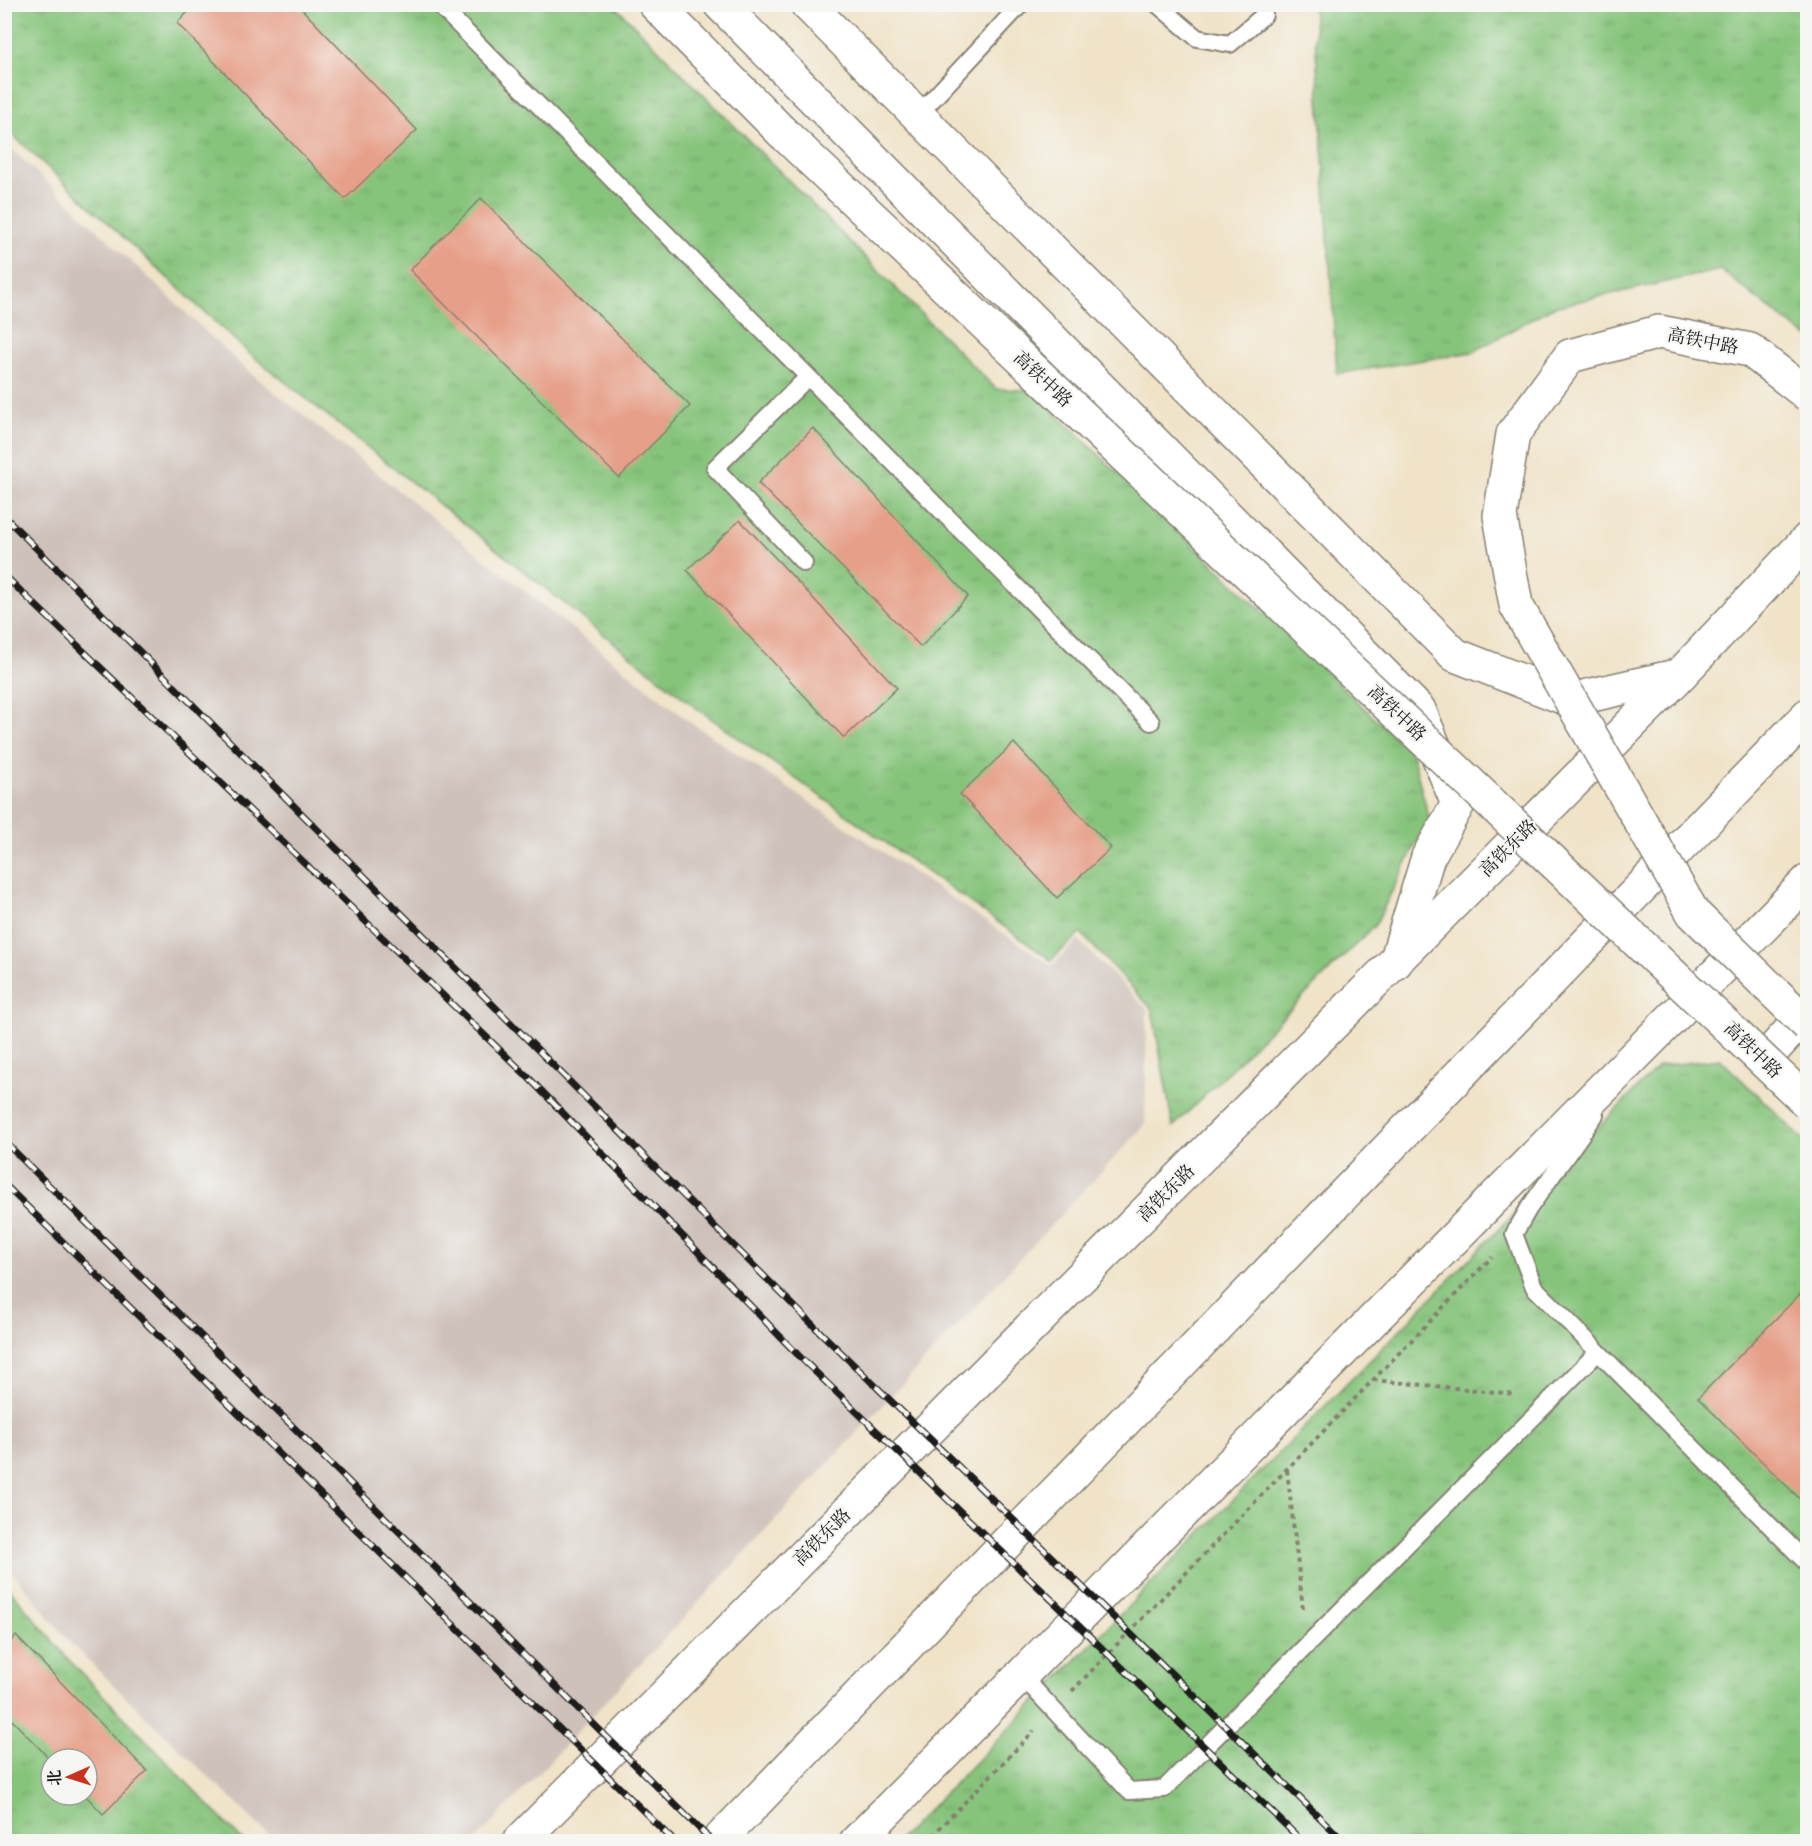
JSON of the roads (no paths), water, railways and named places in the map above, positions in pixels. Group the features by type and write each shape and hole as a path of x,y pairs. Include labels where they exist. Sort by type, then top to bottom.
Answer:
{"main road":[{"name":"高铁中路","path":"655,4 783,133 1808,1103"},
{"name":"高铁中路","path":"720,4 1419,710 1458,804 1428,857 1396,962"},
{"path":"807,4 1455,654 1570,700 1680,675"},
{"name":"高铁中路","path":"1804,1022 1693,913 1516,605 1500,516 1513,434 1570,356 1659,332 1750,350 1808,395"},
{"name":"高铁东路","path":"519,1842 1680,675 1808,539"},
{"path":"717,1842 1808,715"},
{"path":"860,1840 1808,881"},
{"path":"1764,1060 1804,1022"}],"lane":[{"path":"438,4 1151,722"},
{"path":"918,116 1021,4"},
{"path":"1157,4 1197,38 1230,44 1264,15 1264,4"},
{"path":"804,563 715,468 808,377"},
{"path":"1641,1049 1529,1208 1514,1234 1534,1287 1808,1564"},
{"path":"1021,1675 1129,1791 1164,1789 1598,1352"}],"railway":[{"path":"4,516 824,1336 1345,1842"},
{"path":"4,575 526,1075 802,1359 1303,1842"},
{"path":"4,1141 713,1842"},
{"path":"4,1184 675,1842"}]}
